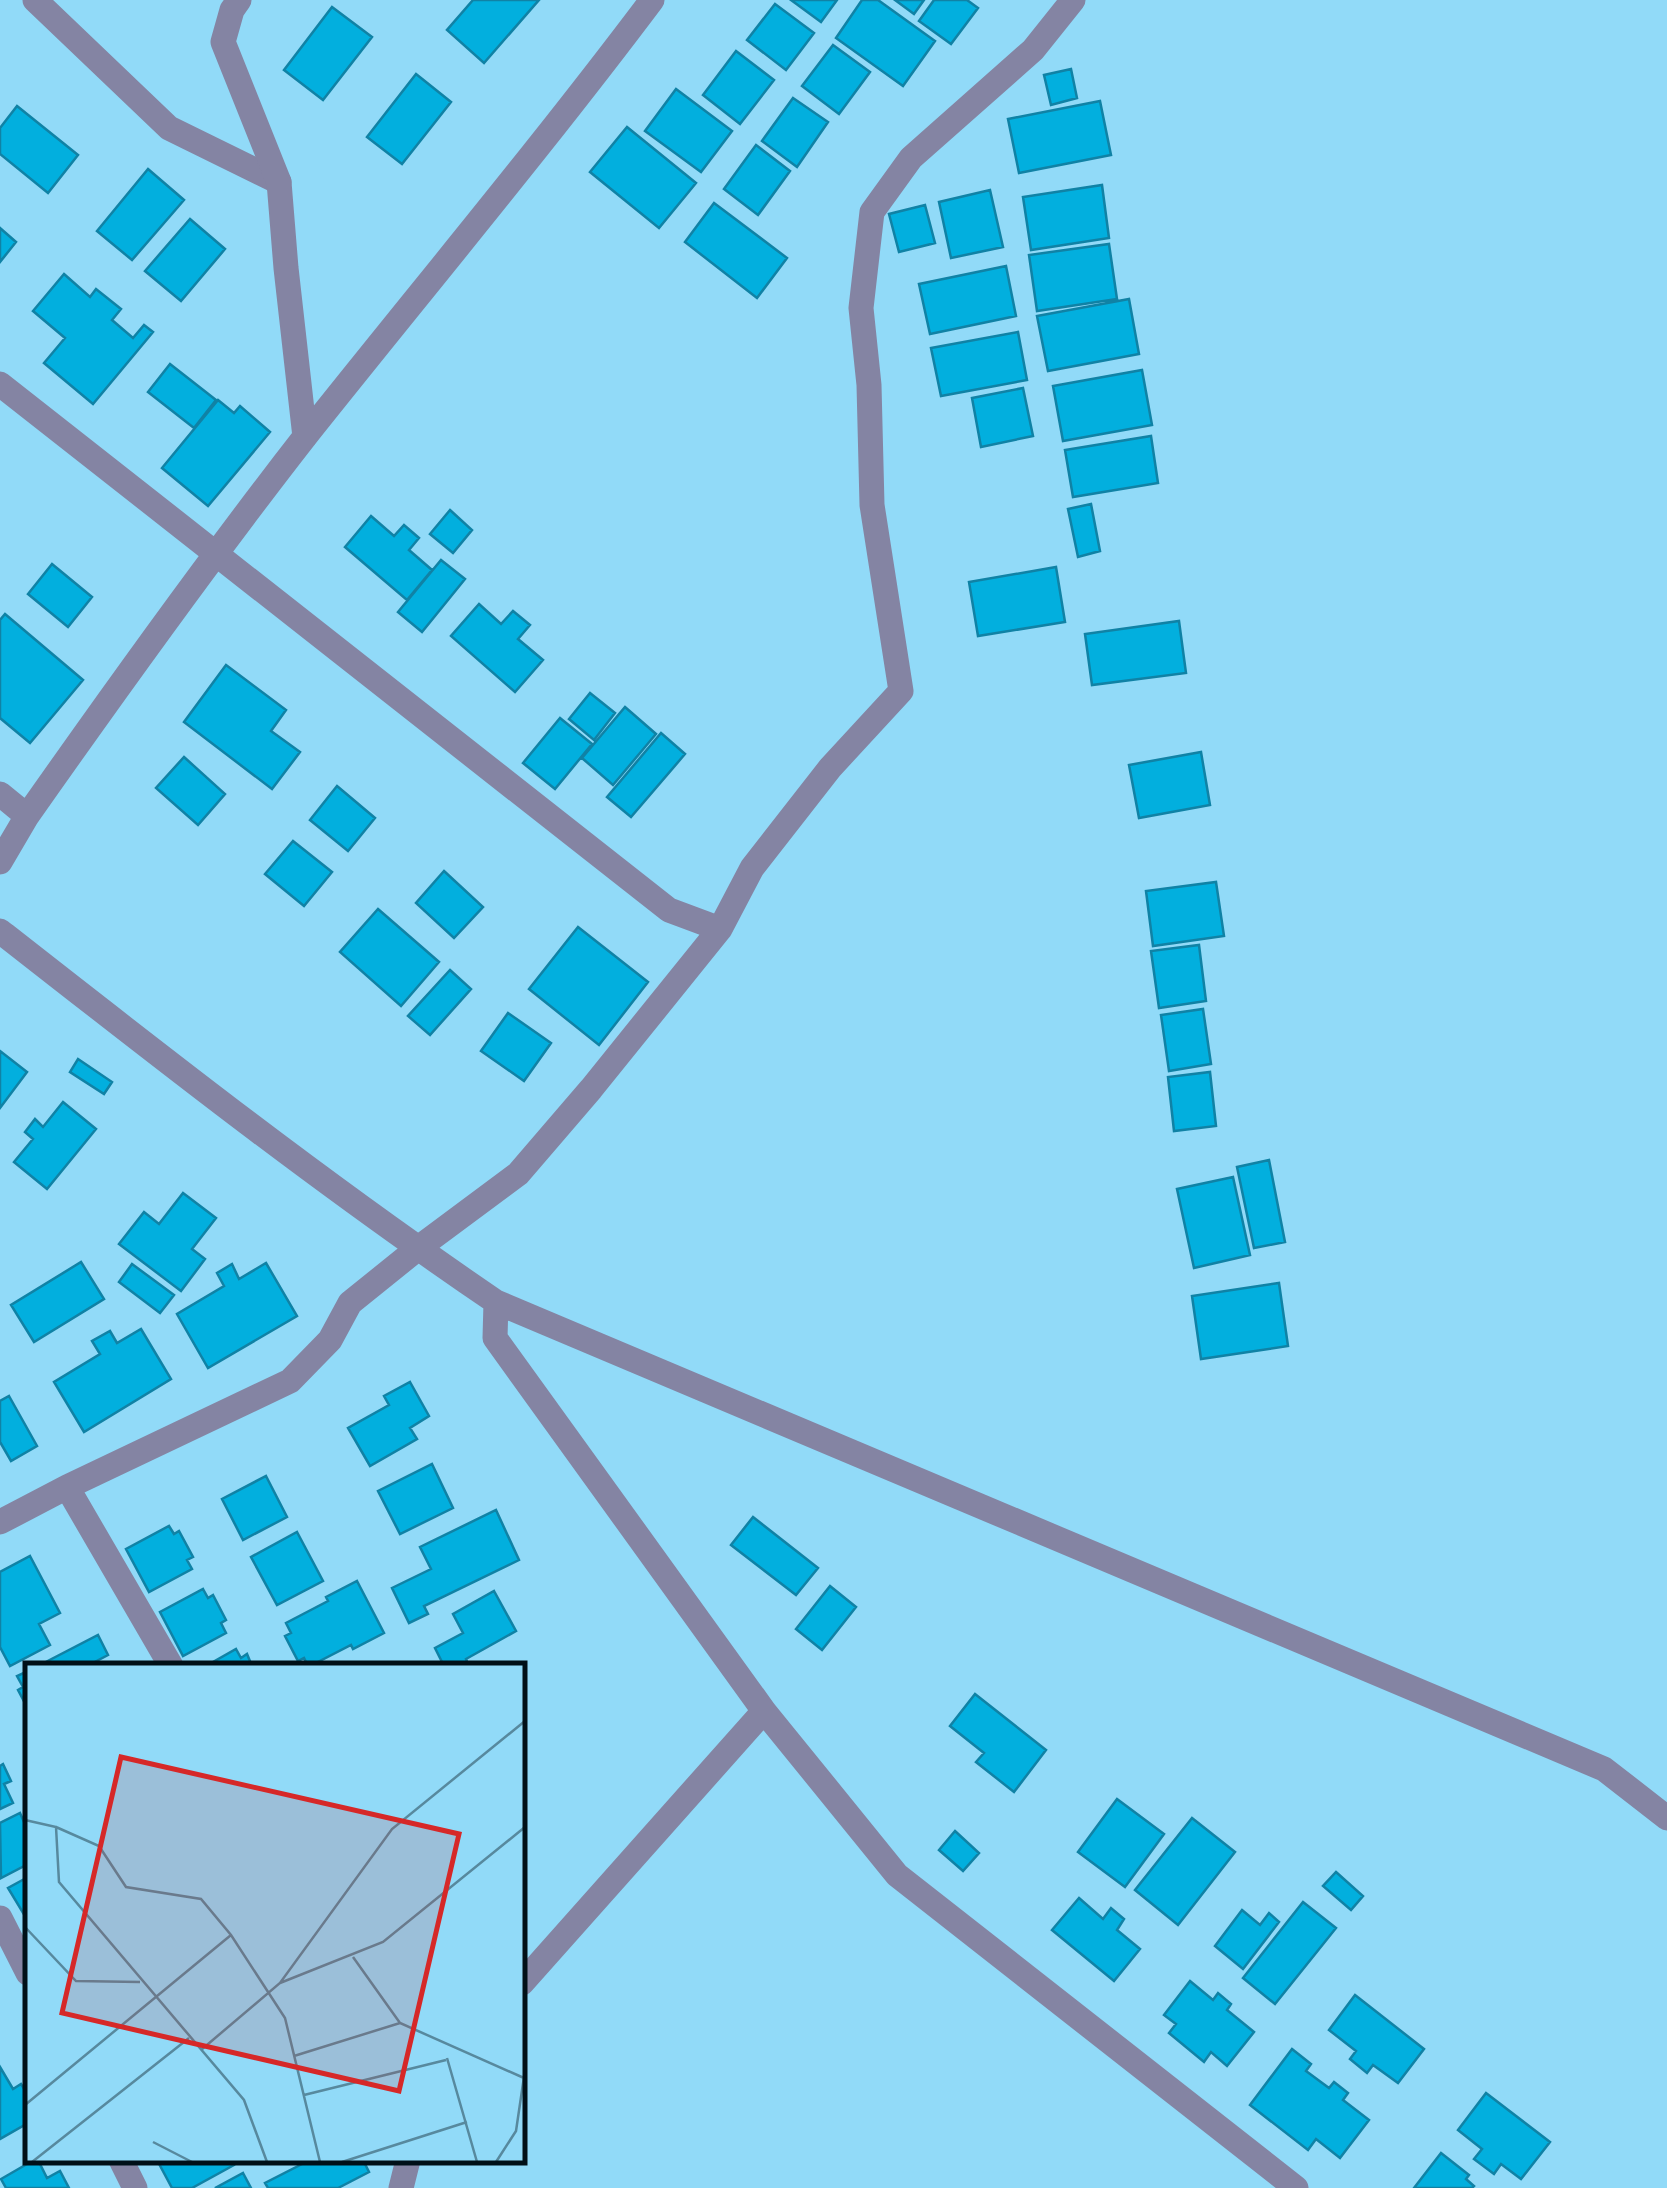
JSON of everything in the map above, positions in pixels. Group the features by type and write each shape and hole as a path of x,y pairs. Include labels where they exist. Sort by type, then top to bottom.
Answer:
{"street":[{"path":"35,0 169,128 280,182"},
{"path":"239,0 223,42 280,182 304,438"},
{"path":"0,862 27,816 215,553 652,0"},
{"path":"0,1522 290,1381 330,1340 350,1302 518,1174 592,1089 720,929 752,868 830,768 901,692 872,505 869,385 861,308 872,212 911,158 1032,50 1073,0"},
{"path":"0,384 669,910 720,929"},
{"path":"0,794 27,816"},
{"path":"0,931 183,1075 417,1249 496,1302 1604,1769 1667,1818"},
{"path":"496,1302 495,1338 764,1710 897,1875 1296,2188"},
{"path":"67,1487 169,1663"},
{"path":"525,1981 764,1710"},
{"path":"0,1918 25,1968"},
{"path":"122,2163 135,2188"},
{"path":"401,2188 407,2163"}],"building":[{"path":"473,0 539,0 484,63 447,30"},
{"path":"791,0 837,0 821,22"},
{"path":"862,0 878,0 935,41 903,86 836,38"},
{"path":"895,0 924,0 914,14"},
{"path":"934,0 967,0 978,8 951,44 919,21"},
{"path":"775,4 814,33 786,70 747,40"},
{"path":"332,7 372,37 323,100 284,70"},
{"path":"833,45 870,72 839,114 802,86"},
{"path":"736,51 774,80 740,124 703,95"},
{"path":"1071,69 1077,98 1051,105 1044,75"},
{"path":"416,74 451,102 402,164 367,137"},
{"path":"676,89 732,131 701,172 645,131"},
{"path":"793,98 828,122 797,167 762,141"},
{"path":"1100,101 1111,155 1019,173 1008,119"},
{"path":"17,106 78,155 48,193 0,154 0,128"},
{"path":"627,127 696,183 659,228 590,172"},
{"path":"756,145 790,171 758,215 724,189"},
{"path":"148,169 184,200 132,260 97,231"},
{"path":"1102,185 1109,238 1031,250 1023,197"},
{"path":"990,190 1003,247 951,258 939,202"},
{"path":"714,203 787,258 757,298 685,242"},
{"path":"925,205 935,243 899,252 889,214"},
{"path":"190,219 225,249 181,301 145,271"},
{"path":"0,228 16,242 0,262"},
{"path":"1109,244 1117,299 1037,311 1029,255"},
{"path":"1006,266 1016,316 930,334 919,284"},
{"path":"64,274 90,297 96,289 121,309 112,320 133,338 144,325 153,332 93,404 44,363 65,338 33,311"},
{"path":"1129,299 1139,354 1048,371 1037,316"},
{"path":"1018,332 1027,380 941,396 931,348"},
{"path":"170,364 216,400 194,428 148,392"},
{"path":"1142,370 1152,425 1063,441 1053,386"},
{"path":"1023,388 1033,436 981,447 972,398"},
{"path":"218,400 234,413 240,406 270,432 208,506 162,468"},
{"path":"1151,436 1158,483 1073,497 1065,450"},
{"path":"1091,504 1100,551 1078,557 1068,509"},
{"path":"450,510 472,530 453,553 430,534"},
{"path":"371,516 394,536 404,525 419,538 409,550 432,570 407,600 345,547"},
{"path":"441,560 465,579 422,632 398,612"},
{"path":"52,564 92,597 68,627 28,594"},
{"path":"1056,567 1065,622 978,636 969,582"},
{"path":"479,604 501,624 513,611 530,625 518,639 543,660 515,692 451,636"},
{"path":"5,614 83,680 30,743 0,718 0,620"},
{"path":"1179,621 1186,673 1092,685 1085,634"},
{"path":"226,665 286,710 271,731 300,752 272,789 184,722"},
{"path":"590,693 615,713 594,740 569,719"},
{"path":"625,707 656,734 613,785 582,758"},
{"path":"560,718 592,744 555,789 523,763"},
{"path":"661,733 685,754 631,817 607,797"},
{"path":"1201,752 1210,805 1139,818 1129,765"},
{"path":"184,757 225,794 198,825 156,788"},
{"path":"337,786 375,818 348,851 310,820"},
{"path":"293,841 332,872 304,906 265,874"},
{"path":"444,871 483,907 454,938 416,903"},
{"path":"1216,882 1224,936 1153,946 1146,891"},
{"path":"378,909 439,962 401,1006 340,952"},
{"path":"578,927 648,982 599,1045 529,989"},
{"path":"1199,945 1206,1001 1159,1008 1151,951"},
{"path":"450,970 471,989 430,1035 408,1016"},
{"path":"1203,1009 1211,1064 1169,1071 1161,1015"},
{"path":"508,1013 551,1043 524,1081 481,1051"},
{"path":"0,1051 27,1072 0,1108"},
{"path":"78,1059 112,1082 104,1094 70,1072"},
{"path":"1210,1072 1216,1126 1174,1131 1168,1077"},
{"path":"63,1102 96,1129 47,1189 14,1162 33,1139 25,1132 35,1119 43,1127"},
{"path":"1269,1160 1285,1242 1254,1248 1237,1167"},
{"path":"1233,1177 1250,1255 1194,1268 1177,1189"},
{"path":"183,1193 216,1218 192,1249 205,1259 181,1291 119,1244 144,1212 159,1224"},
{"path":"81,1262 104,1299 34,1342 11,1305"},
{"path":"266,1263 297,1316 208,1368 177,1314 224,1286 217,1273 232,1264 239,1279"},
{"path":"132,1264 174,1295 160,1313 119,1282"},
{"path":"1279,1283 1288,1346 1201,1359 1192,1296"},
{"path":"141,1329 171,1379 84,1432 54,1382 100,1354 92,1341 110,1331 117,1343"},
{"path":"410,1382 429,1416 410,1428 417,1439 370,1466 348,1428 389,1405 384,1396"},
{"path":"9,1396 37,1446 11,1461 0,1442 0,1401"},
{"path":"432,1464 453,1508 400,1534 378,1491"},
{"path":"266,1476 287,1517 243,1540 222,1499"},
{"path":"496,1510 519,1560 424,1606 428,1614 409,1623 392,1588 431,1569 420,1547"},
{"path":"753,1517 818,1568 796,1595 731,1545"},
{"path":"169,1526 174,1534 179,1531 193,1557 187,1560 192,1569 149,1592 126,1549"},
{"path":"297,1532 323,1581 277,1605 251,1557"},
{"path":"30,1556 60,1613 39,1624 50,1645 10,1666 0,1647 0,1572"},
{"path":"357,1581 384,1633 316,1663 306,1663 304,1658 298,1661 285,1636 291,1633 286,1623 328,1601 326,1597"},
{"path":"830,1586 856,1607 822,1650 796,1629"},
{"path":"203,1589 208,1598 213,1595 226,1620 221,1623 226,1633 183,1656 160,1612"},
{"path":"494,1591 516,1631 466,1659 468,1663 442,1663 435,1648 463,1633 453,1614"},
{"path":"98,1635 108,1655 93,1663 44,1663"},
{"path":"236,1649 241,1658 247,1654 251,1663 211,1663"},
{"path":"25,1672 25,1703 18,1690 23,1687 17,1676"},
{"path":"975,1694 1046,1750 1014,1792 976,1762 984,1753 950,1726"},
{"path":"3,1764 11,1781 4,1784 13,1803 0,1809 0,1766"},
{"path":"1117,1799 1164,1834 1125,1887 1078,1852"},
{"path":"20,1813 25,1822 25,1866 1,1878 0,1823"},
{"path":"1192,1818 1235,1852 1178,1925 1135,1890"},
{"path":"955,1831 979,1853 963,1871 939,1850"},
{"path":"1336,1872 1363,1896 1351,1910 1323,1886"},
{"path":"25,1879 25,1916 8,1888"},
{"path":"1079,1898 1103,1919 1111,1908 1124,1919 1117,1930 1140,1949 1114,1981 1052,1930"},
{"path":"1303,1902 1336,1928 1275,2004 1243,1978"},
{"path":"1242,1910 1260,1925 1269,1913 1279,1922 1243,1969 1215,1946"},
{"path":"1190,1981 1213,2000 1218,1993 1231,2004 1227,2010 1254,2032 1227,2066 1211,2052 1204,2062 1169,2033 1176,2024 1164,2015"},
{"path":"1355,1995 1424,2049 1398,2083 1373,2065 1367,2073 1350,2059 1356,2051 1329,2030"},
{"path":"1292,2049 1311,2064 1306,2071 1329,2088 1334,2082 1348,2093 1343,2100 1369,2120 1340,2158 1316,2139 1308,2150 1250,2105"},
{"path":"0,2067 13,2089 21,2084 25,2090 25,2125 0,2139"},
{"path":"1486,2093 1550,2142 1521,2179 1501,2164 1494,2174 1474,2159 1482,2149 1458,2130"},
{"path":"1441,2153 1469,2175 1466,2179 1472,2188 1414,2188"},
{"path":"29,2163 40,2163 47,2178 60,2171 69,2188 6,2188 1,2179"},
{"path":"159,2163 234,2165 192,2188 172,2188"},
{"path":"304,2163 364,2163 369,2172 338,2188 268,2188 265,2183"},
{"path":"243,2173 251,2188 215,2188"}]}
